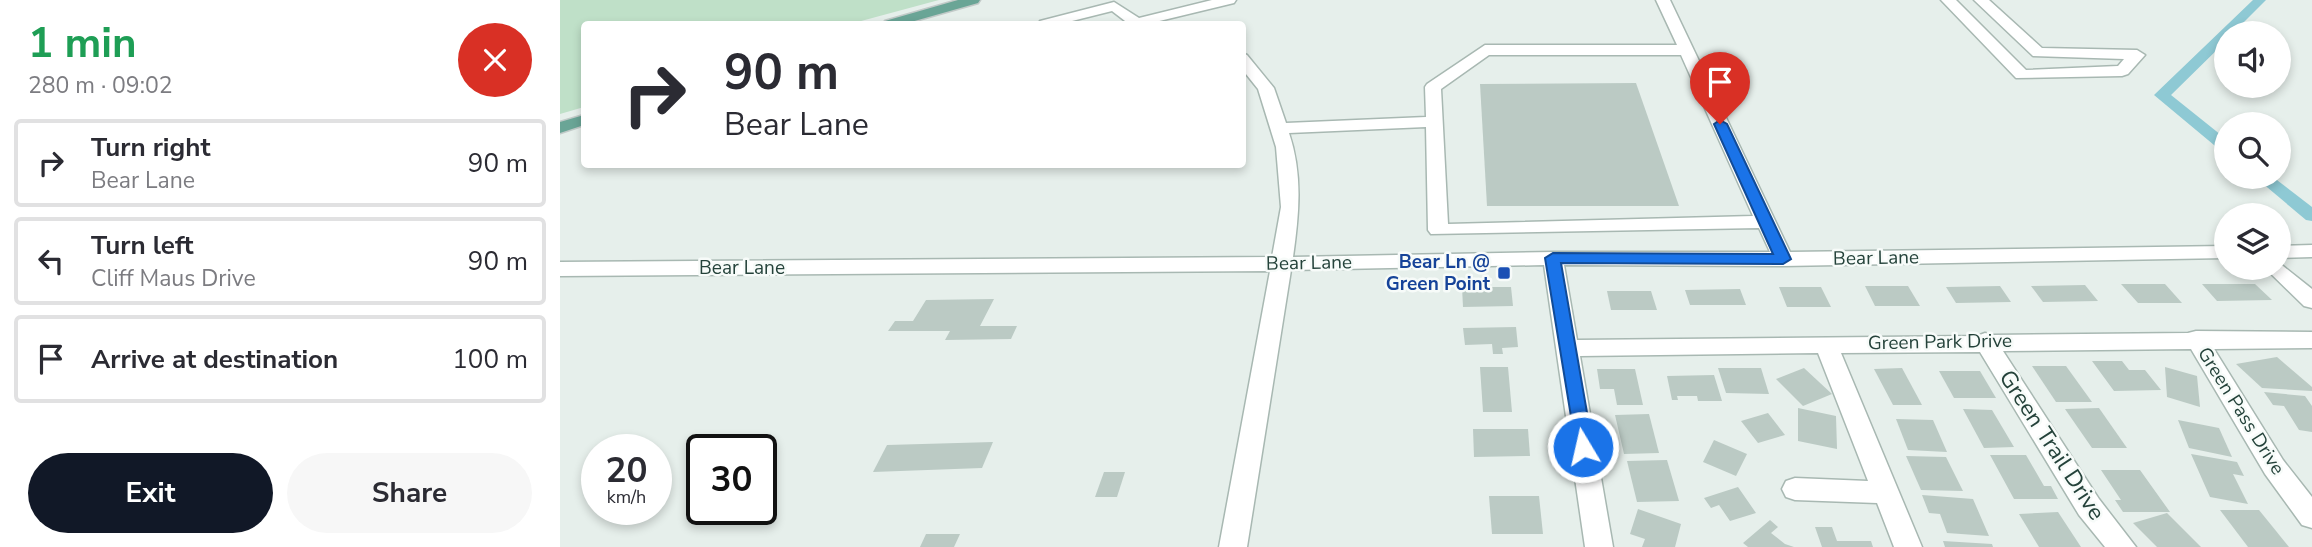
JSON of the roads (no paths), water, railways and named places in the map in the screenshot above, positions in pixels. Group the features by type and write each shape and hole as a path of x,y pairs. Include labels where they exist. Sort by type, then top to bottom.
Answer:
{"main road":[{"path":"900,21 973,0"},
{"path":"560,128 581,121"}],"street":[{"path":"1173,0 1200,21"},
{"path":"1150,21 1229,0"},
{"path":"1663,0 1783,259"},
{"path":"1950,3 1983,3 2059,74"},
{"path":"1950,3 2022,75 2122,71 2137,55 2038,53"},
{"path":"1056,21 1114,6 1133,21"},
{"path":"1686,50 1485,50 1433,87 1438,230 1766,222"},
{"path":"1233,547 1291,207 1285,147 1266,88 1246,63"},
{"path":"1279,128 1434,122"},
{"path":"2291,252 2312,251"},
{"name":"Bear Lane","path":"560,270 1280,264 1553,258 1783,259 2214,252"},
{"path":"1553,258 1599,547"},
{"path":"2288,280 2312,301"},
{"name":"Green Pass Drive","path":"2196,339 2274,467 2312,517"},
{"name":"Green Park Drive","path":"1568,348 1985,341 2312,340"},
{"name":"Green Trail Drive","path":"1985,341 2089,507 2122,547"},
{"path":"1826,344 1908,547"},
{"path":"1795,489 1887,493"}],"waterway":[{"path":"2214,137 2162,95 2260,0"},
{"path":"2278,189 2312,216"}],"place":[{"name":"Bear Ln @ Green Point","path":"1504,273"}]}
